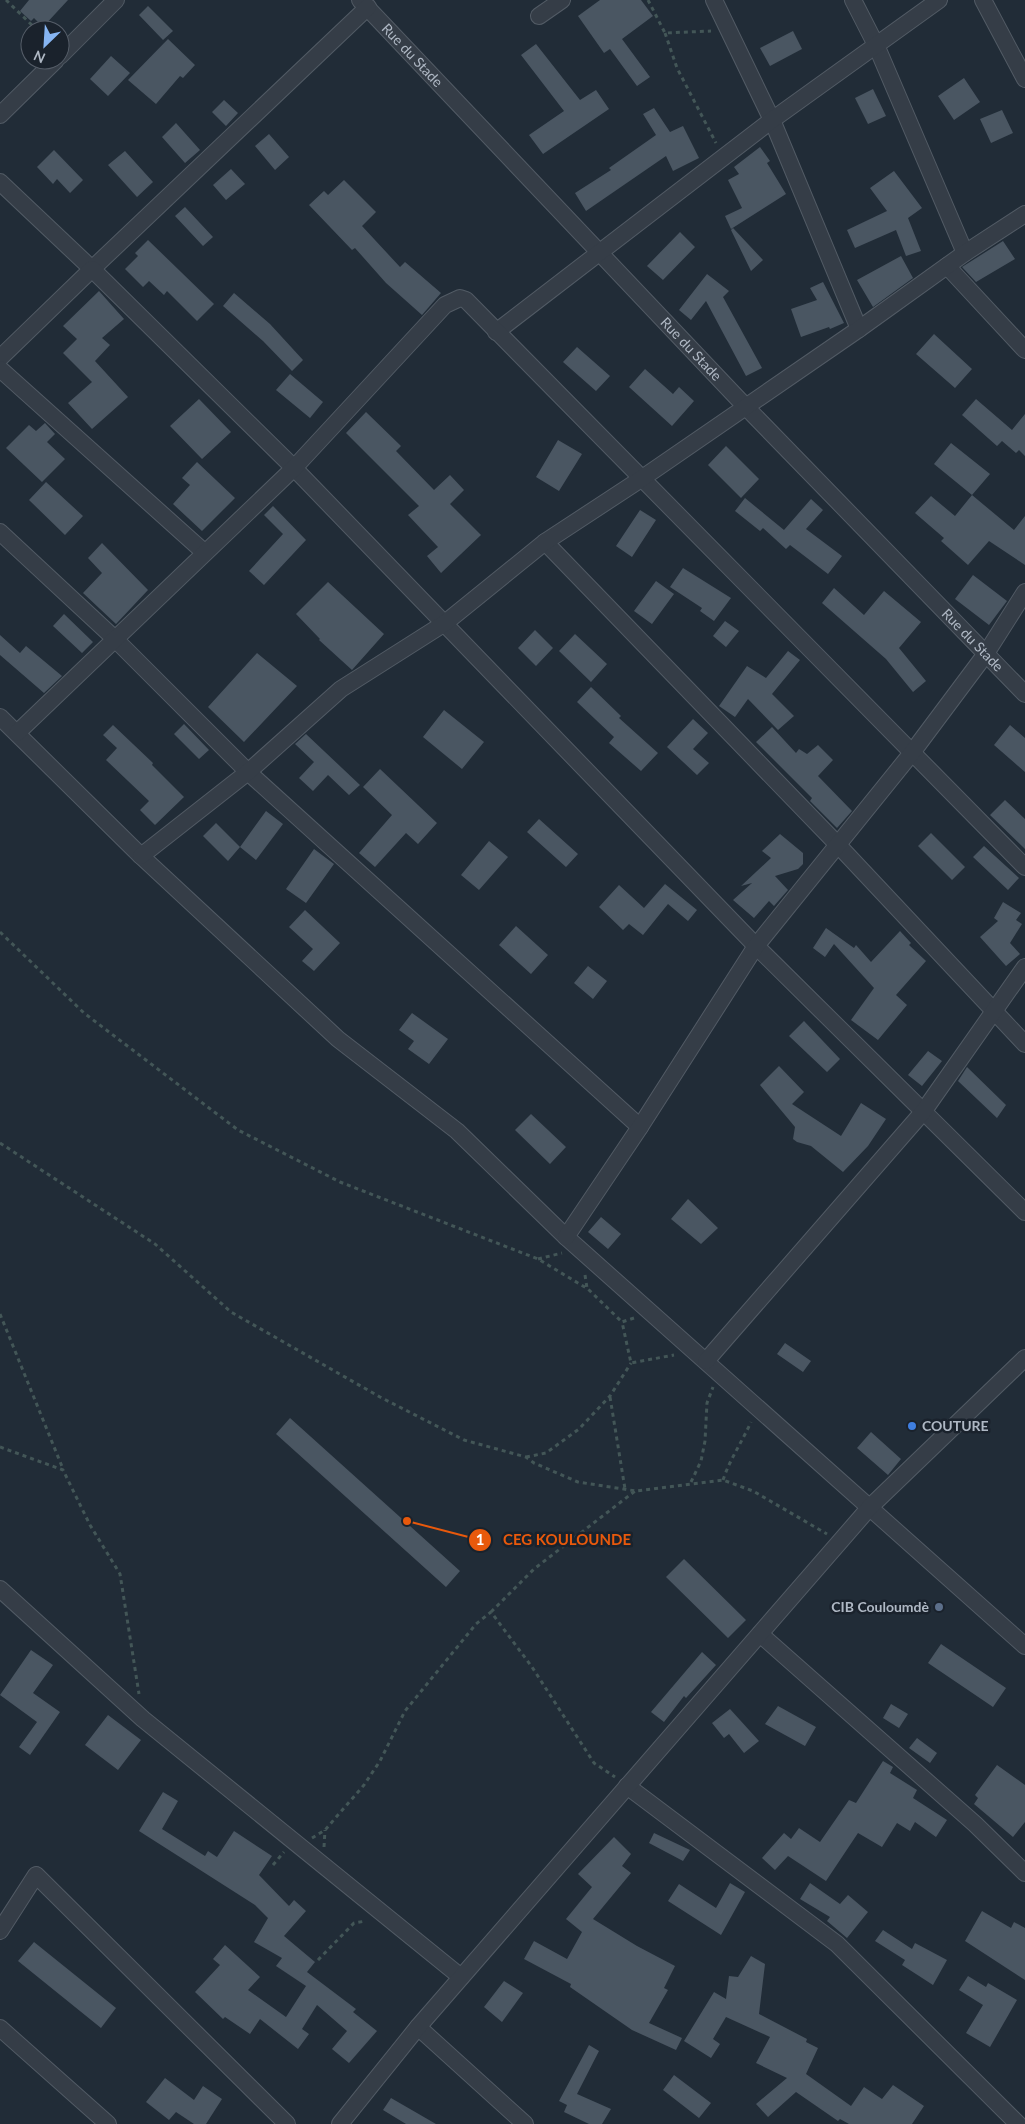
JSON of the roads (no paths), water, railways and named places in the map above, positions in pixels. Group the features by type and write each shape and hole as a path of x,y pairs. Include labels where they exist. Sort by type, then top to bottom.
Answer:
{"street":[{"path":"70,46 116,0"},
{"path":"539,16 562,0"},
{"path":"714,0 772,120 860,329"},
{"path":"853,0 876,45 965,253"},
{"path":"496,332 772,120 939,0"},
{"path":"983,0 1025,79"},
{"path":"0,358 364,4"},
{"name":"Rue du Stade","path":"364,4 745,406 1025,694"},
{"path":"0,115 46,70"},
{"path":"0,182 92,269 294,468 756,946 1025,1212"},
{"path":"141,856 248,772 341,689 445,623 545,542 641,479 860,329 946,266 1025,214"},
{"path":"946,266 1025,350"},
{"path":"17,733 114,638 294,468 445,305 460,298 466,300 911,754 1025,867"},
{"path":"0,369 204,552"},
{"path":"0,532 114,638 248,772 640,1127"},
{"path":"545,542 839,846 1025,1044"},
{"path":"566,1237 640,1127 756,946 839,846 911,754 985,655 1025,592"},
{"path":"0,717 141,856 338,1040 457,1131 566,1237 1025,1646"},
{"path":"700,1356 923,1112 1025,967"},
{"path":"340,2124 418,2027 870,1507 1025,1358"},
{"path":"0,1589 143,1719 461,1977"},
{"path":"760,1634 975,1824 1025,1873"},
{"path":"627,1786 837,1944 1018,2124"},
{"path":"0,1931 36,1875 287,2124"},
{"path":"418,2027 525,2124"},
{"path":"0,2028 108,2124"}],"place":[{"name":"COUTURE","path":"912,1426"},
{"name":"CEG KOULOUNDE","path":"407,1521"},
{"name":"CIB Couloumdè","path":"939,1607"}]}
